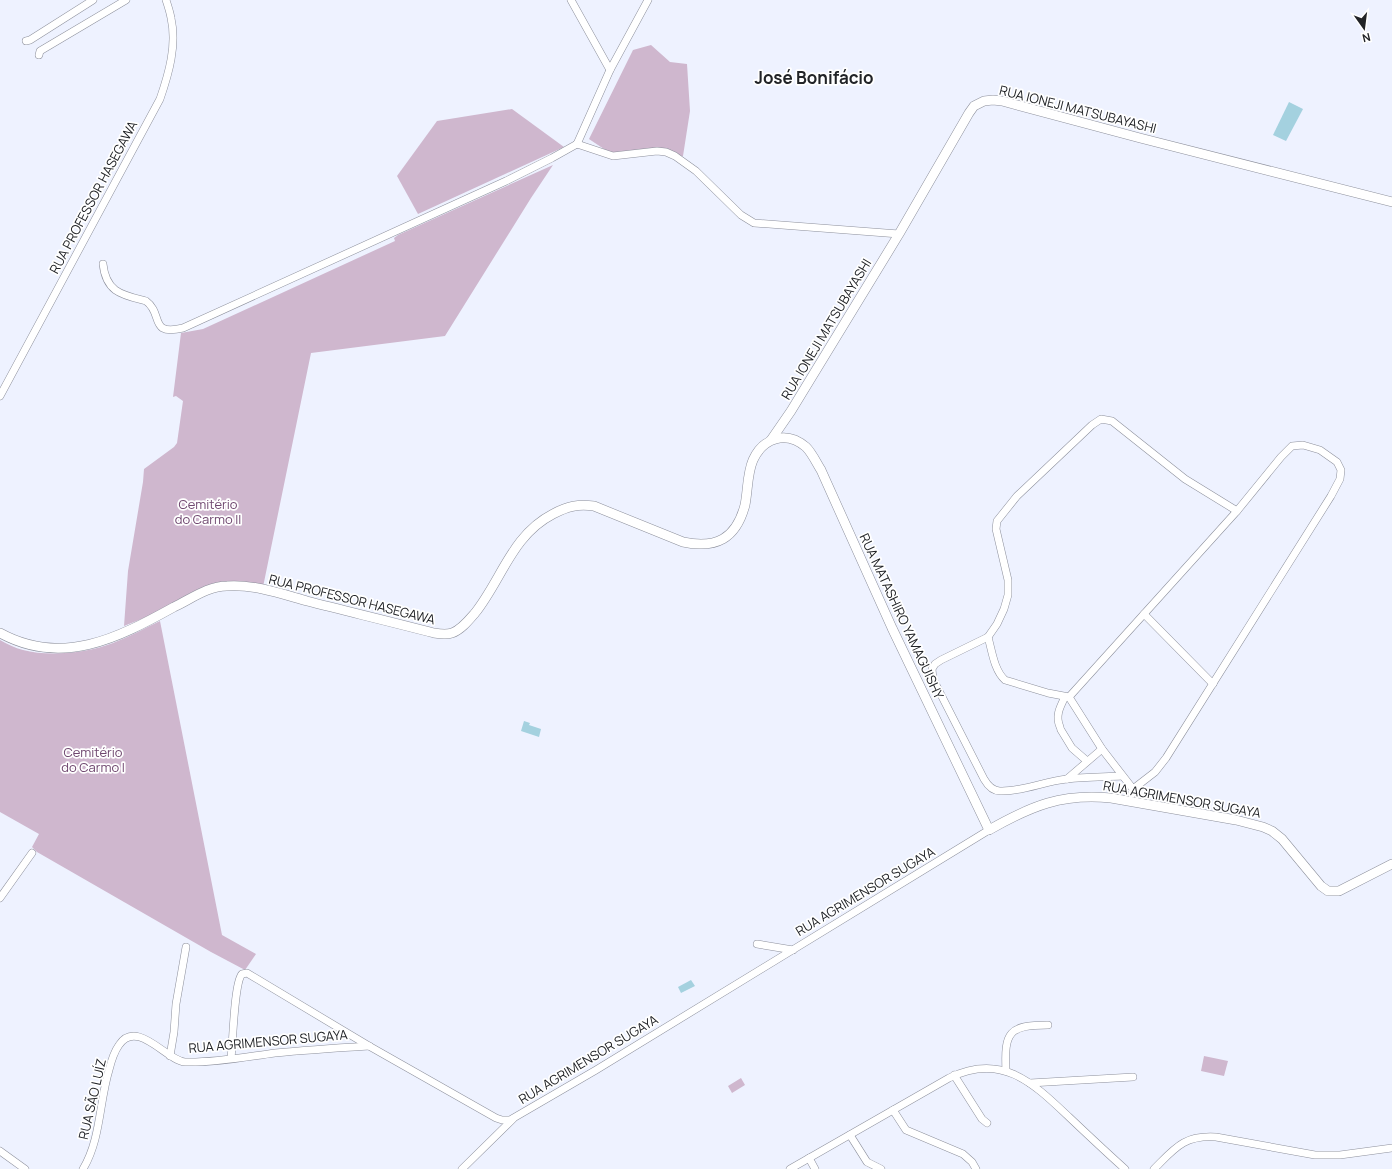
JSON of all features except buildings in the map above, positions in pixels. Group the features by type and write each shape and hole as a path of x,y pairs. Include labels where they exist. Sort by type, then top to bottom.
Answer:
{"main road":[{"name":"RUA IONEJI MATSUBAYASHI","path":"771,440 785,421 899,234 969,113 974,106 979,103 993,100 1016,104 1140,138 1392,202"},
{"name":"RUA MATASHIRO YAMAGUISHY","path":"771,440 785,438 794,440 806,447 814,457 831,491 892,628 989,830"},
{"name":"RUA PROFESSOR HASEGAWA","path":"0,633 15,641 30,645 57,649 84,646 101,642 140,626 210,588 229,585 262,589 434,633 452,633 464,624 479,607 510,556 531,528 550,515 570,506 594,506 683,542 697,545 707,545 719,542 730,534 740,521 745,505 753,462 761,448 771,440"},
{"name":"RUA AGRIMENSOR SUGAYA","path":"989,830 1016,814 1056,800 1096,796 1132,795 1236,820 1272,831 1282,840 1320,886 1328,891 1339,891 1392,864"}],"street":[{"path":"26,41 93,0"},
{"path":"39,55 40,51 126,0"},
{"name":"RUA PROFESSOR HASEGAWA","path":"1,390 160,99 168,77 173,36 171,17 166,0"},
{"path":"571,0 610,70"},
{"path":"103,264 109,284 113,289 122,295 149,303 161,328 183,328 506,181 577,144 610,70 648,0"},
{"path":"577,144 613,156 657,151 666,152 675,156 696,171 741,215 754,223 899,234"},
{"path":"1122,776 1067,779 1009,791 999,791 988,786 933,680 932,669 935,664 941,660 988,637 997,624 1004,609 1008,595 1008,580 996,529 998,521 1017,496 1092,424 1101,419 1112,421 1185,479 1237,511"},
{"path":"988,637 1000,676 1005,680 1067,697 1122,776 1132,795 1155,772 1166,758 1331,496 1340,479 1341,470 1337,462 1320,450 1303,445 1292,446 1281,457 1237,511 1067,697 1057,716 1057,722 1072,748 1087,761"},
{"path":"1144,614 1213,684"},
{"path":"1067,779 1102,749"},
{"name":"RUA AGRIMENSOR SUGAYA","path":"231,1058 237,993 240,977 244,973 255,977 369,1046 496,1118 508,1121 596,1070 989,830"},
{"path":"0,898 32,853"},
{"path":"757,944 793,950"},
{"path":"170,1056 174,1032 176,1004 186,947"},
{"path":"1006,1071 1005,1056 1012,1033 1017,1028 1028,1025 1048,1025"},
{"name":"RUA SÃO LUÍZ","path":"83,1169 94,1147 107,1076 111,1062 119,1045 130,1037 144,1039 156,1044 170,1056"},
{"name":"RUA AGRIMENSOR SUGAYA","path":"170,1056 182,1062 194,1062 296,1051 369,1046"},
{"path":"790,1169 954,1076 969,1070 982,1068 1006,1071 1030,1083 1125,1169"},
{"path":"954,1076 979,1115 987,1123"},
{"path":"1030,1083 1133,1077"},
{"path":"893,1110 906,1130 963,1154 972,1162 976,1169"},
{"path":"462,1169 513,1119"},
{"path":"850,1135 867,1162 881,1169"},
{"path":"1154,1169 1183,1142 1205,1136 1315,1155 1340,1154 1392,1148"},
{"path":"0,1151 26,1169"},
{"path":"809,1158 815,1169"}],"green space":[{"path":"651,45 670,62 687,64 690,111 683,156 610,153 589,139 633,50"},
{"path":"512,109 564,147 418,214 397,176 437,121"},
{"name":"Cemitério do Carmo II","path":"553,165 445,336 311,353 263,587 229,584 124,626 128,571 144,469 174,447 177,443 183,401 176,396 173,397 181,333 203,329 395,241 394,238 398,235"},
{"name":"Cemitério do Carmo I","path":"160,621 222,935 256,954 245,970 37,852 32,847 39,834 0,812 0,640 17,648 33,652 68,653 92,649 113,643"},
{"path":"1204,1056 1228,1061 1224,1076 1201,1071"},
{"path":"741,1078 745,1085 732,1093 728,1086"}],"water":[{"path":"1289,102 1303,109 1286,141 1273,135"},
{"path":"524,721 530,723 529,725 541,729 539,737 521,731"},
{"path":"691,980 695,986 681,993 678,987"}],"district":[{"name":"José Bonifácio","path":"814,78"}]}
